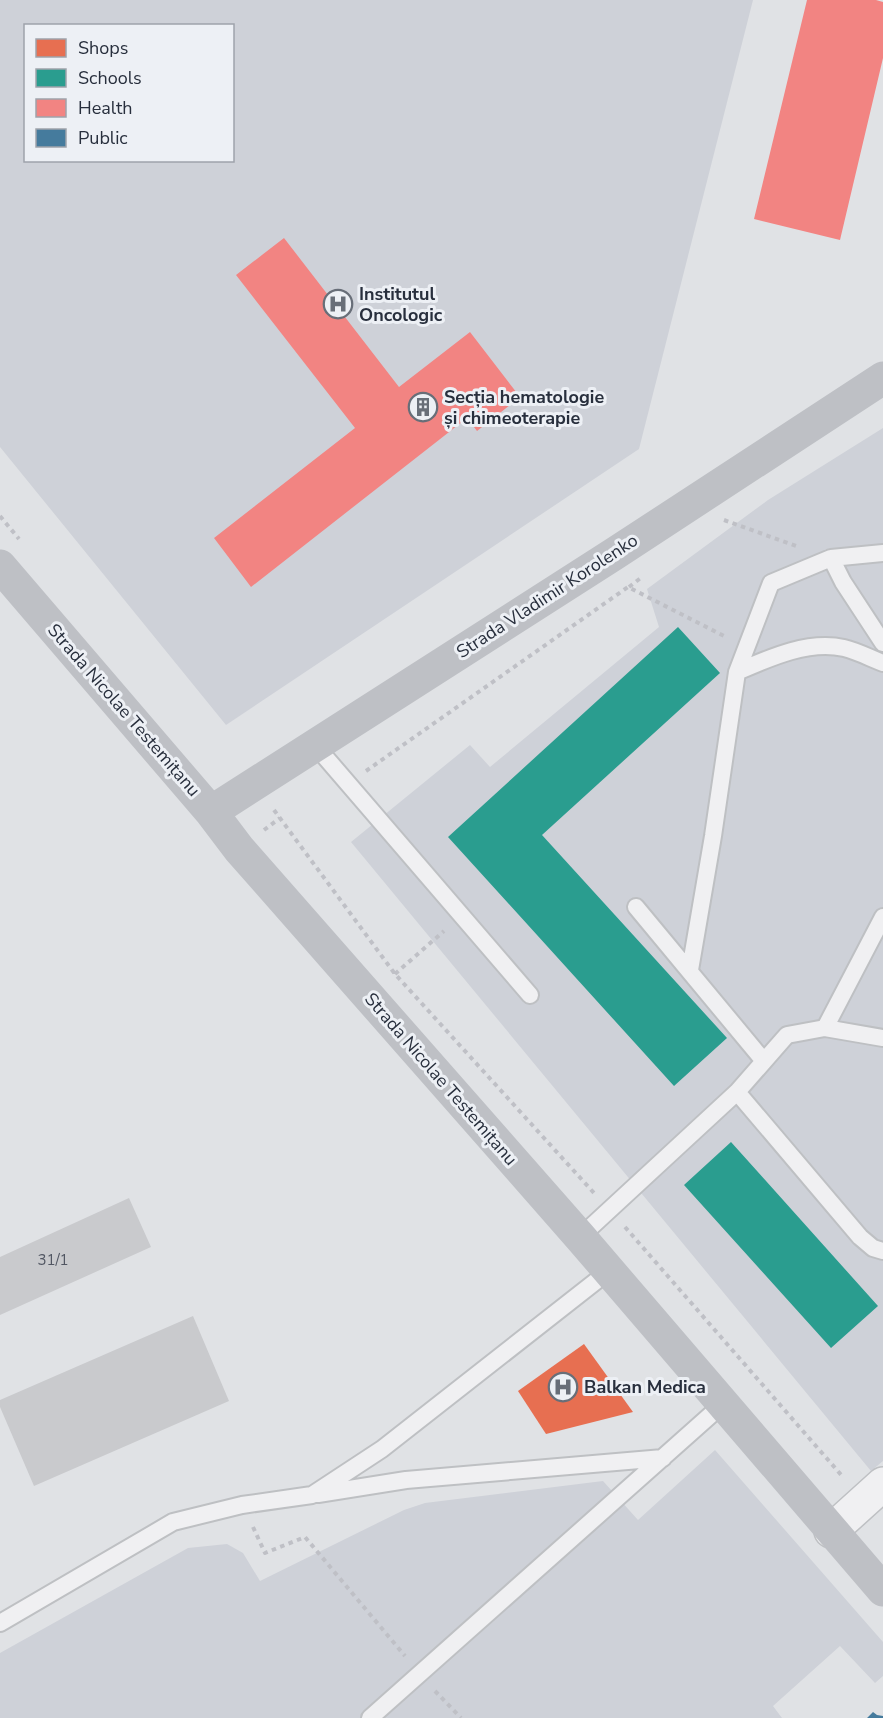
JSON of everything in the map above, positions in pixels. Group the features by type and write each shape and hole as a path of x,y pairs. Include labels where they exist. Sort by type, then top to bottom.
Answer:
{"main road":[{"name":"Strada Vladimir Korolenko","path":"211,812 687,507 883,378"},
{"name":"Strada Nicolae Testemițanu","path":"0,566 211,812 239,849 580,1237 883,1590"}],"street":[{"path":"831,1531 874,1492"}],"lane":[{"path":"690,970 713,836 737,672 771,583 831,558 883,553"},
{"path":"831,558 843,582 883,643"},
{"path":"737,672 771,657 824,646 845,648 883,663"},
{"path":"314,744 530,995"},
{"path":"636,907 763,1060"},
{"path":"825,1028 883,917"},
{"path":"580,1237 737,1092 787,1035 825,1028 883,1038"},
{"path":"737,1092 860,1238 873,1248 883,1251"},
{"path":"312,1495 382,1449 609,1271"},
{"path":"370,1718 723,1404"},
{"path":"0,1623 173,1522 242,1505 406,1480 663,1458"}],"path":[{"path":"687,507 831,558"},
{"path":"0,516 23,544"},
{"path":"348,784 628,587 746,647"},
{"path":"255,783 395,974 610,1210 874,1492"},
{"path":"395,974 462,915"},
{"path":"242,1505 265,1553 305,1537 420,1674 461,1718"}],"shaded area":[{"name":"Institutul Oncologic","path":"0,0 753,0 639,449 226,725 0,447"},
{"path":"883,428 883,1461 871,1471 351,842 470,745 490,767 659,627 647,589 768,500"},
{"path":"715,1450 883,1642 883,1676 875,1683 840,1646 773,1706 782,1718 0,1718 0,1653 188,1548 227,1544 243,1553 260,1581 404,1510 425,1503 603,1481 638,1520"}],"building: Shops":[{"path":"584,1344 633,1412 546,1434 518,1391"}],"building: Schools":[{"path":"678,627 720,673 542,835 727,1038 674,1086 448,837"},
{"path":"731,1142 878,1306 831,1348 684,1185"}],"building: Health":[{"path":"807,0 876,0 883,2 883,58 840,240 754,219"},
{"name":"Secția hematologie și chimeoterapie","path":"284,238 399,387 470,332 520,397 477,431 467,418 251,587 214,538 355,428 236,275"}],"building: Public":[{"path":"873,1712 883,1716 883,1718 867,1718"}],"building: Other":[{"path":"129,1198 151,1247 0,1315 0,1257"},
{"path":"193,1316 229,1401 34,1486 0,1407 0,1400"}],"place":[{"name":"Institutul Oncologic","path":"338,304"},
{"name":"Secția hematologie și chimeoterapie","path":"423,407"},
{"name":"Balkan Medica","path":"563,1387"}]}
